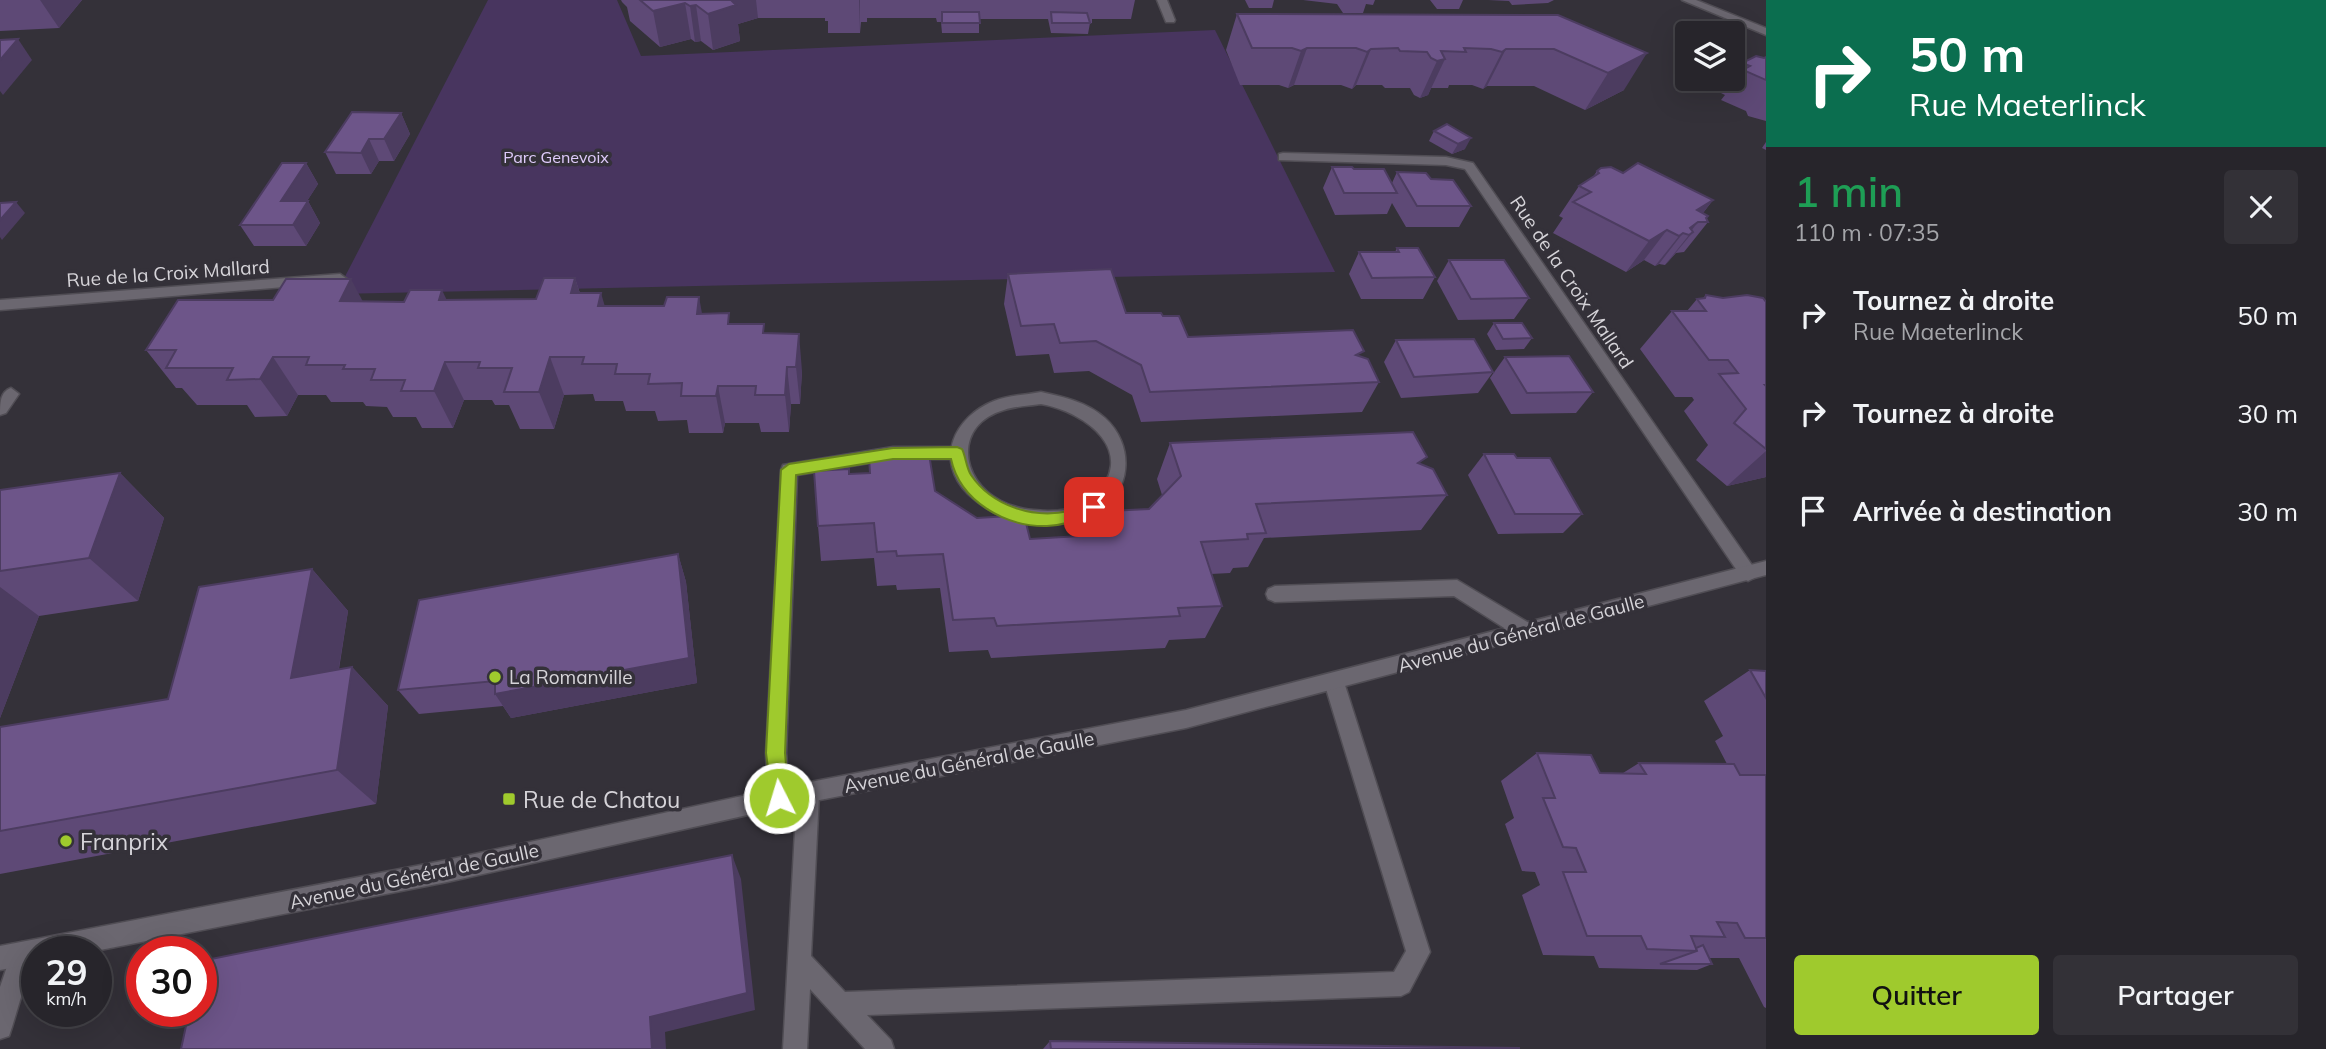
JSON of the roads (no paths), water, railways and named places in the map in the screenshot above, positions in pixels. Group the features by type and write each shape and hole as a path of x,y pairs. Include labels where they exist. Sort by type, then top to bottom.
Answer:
{"street":[{"path":"1162,0 1170,20"},
{"path":"1687,0 1766,32"},
{"name":"Rue de la Croix Mallard","path":"1283,157 1446,161 1469,166 1757,570"},
{"name":"Rue de la Croix Mallard","path":"0,305 340,279"},
{"path":"0,409 10,394"},
{"path":"1016,398 1041,398 1066,403 1088,414 1106,429 1118,452 1119,473 1111,491 1094,507 1072,516 1046,520 1018,516 993,506 974,491 961,472 957,453 962,433 974,417 992,405 1016,398"},
{"path":"779,798 776,753 789,470 893,453 957,453"},
{"name":"Avenue du Général de Gaulle","path":"11,956 447,871 779,798 1186,719 1757,570"},
{"path":"1275,594 1457,588 1527,632"},
{"path":"840,1004 1401,984 1418,952 1334,682"},
{"path":"795,1049 808,794"},
{"path":"0,1027 11,956"},
{"path":"799,960 882,1049"}],"place":[{"name":"La Romanville","path":"495,677"},
{"name":"Rue de Chatou","path":"509,799"},
{"name":"Franprix","path":"66,841"}],"park label":[{"name":"Parc Genevoix","path":"556,157"}]}
